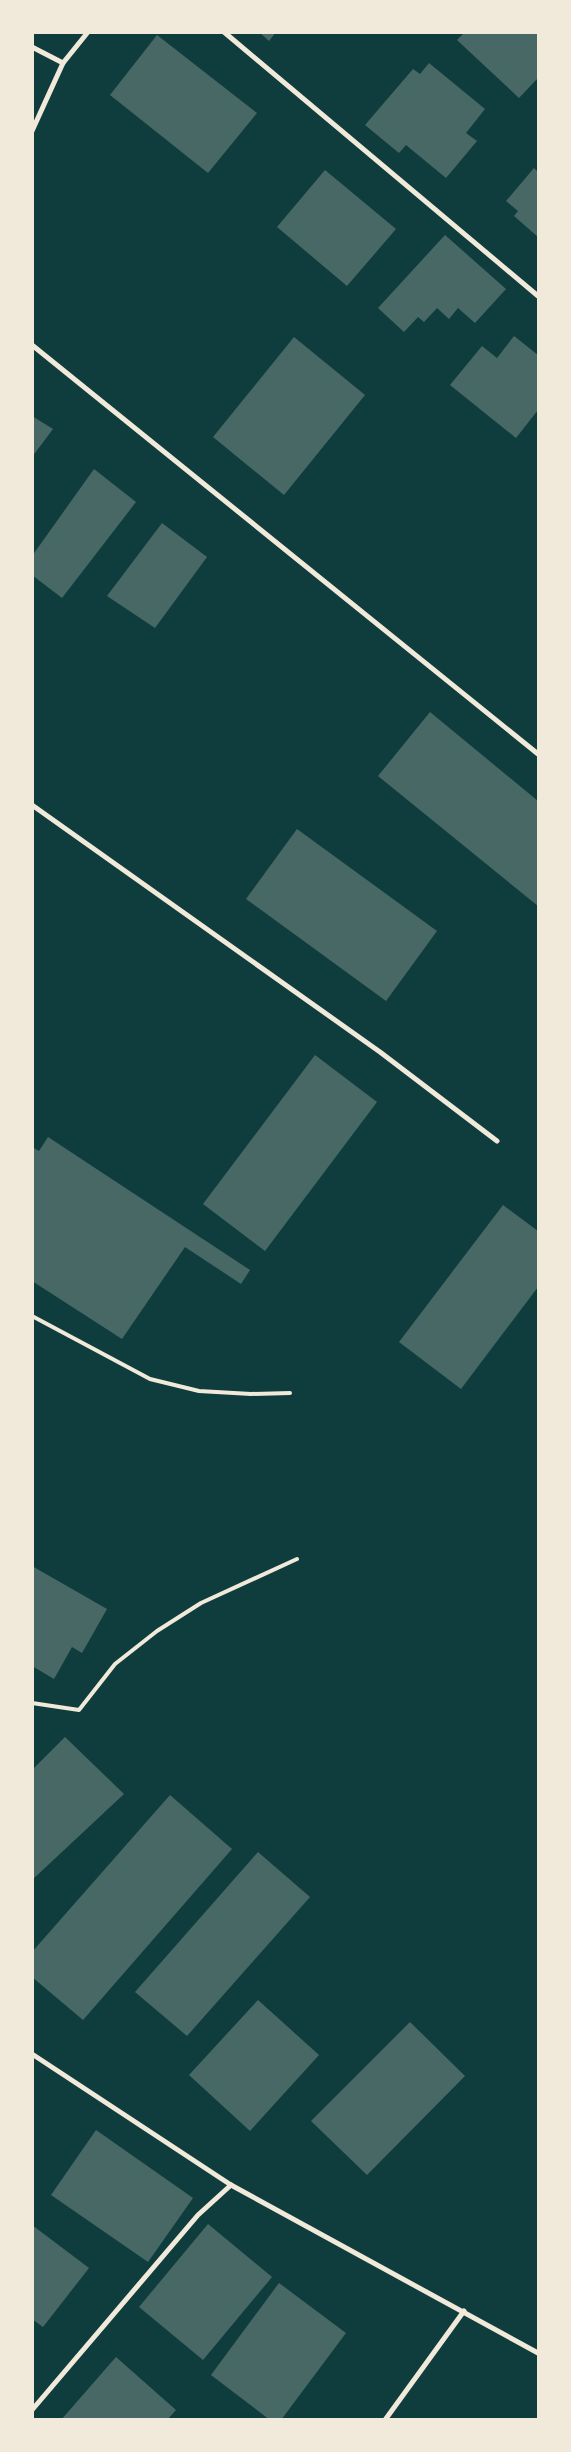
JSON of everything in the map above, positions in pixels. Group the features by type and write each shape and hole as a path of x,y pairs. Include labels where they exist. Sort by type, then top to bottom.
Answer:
{"street":[{"path":"32,131 63,63 88,32"},
{"path":"224,32 538,296"},
{"path":"32,47 63,63"},
{"path":"32,345 538,754"},
{"path":"32,805 380,1052 497,1141"},
{"path":"32,2054 231,2185 538,2353"},
{"path":"32,2410 198,2215 231,2185"},
{"path":"385,2420 464,2311"}],"lane":[{"path":"32,1316 150,1379 199,1391 251,1394 290,1393"},
{"path":"32,1703 79,1710 115,1664 157,1631 201,1604 297,1559"}],"building":[{"path":"259,32 276,32 269,41"},
{"path":"465,32 538,32 538,78 519,98 457,40"},
{"path":"157,35 257,113 208,173 110,95"},
{"path":"429,63 485,109 466,133 477,141 446,178 406,145 399,153 365,125 413,69 420,74"},
{"path":"534,168 538,172 538,237 514,216 518,211 506,201"},
{"path":"325,170 396,229 347,286 277,227"},
{"path":"445,235 506,289 475,323 458,308 449,319 437,308 424,322 418,317 404,332 378,308"},
{"path":"514,336 538,355 538,410 516,438 450,385 482,346 497,358"},
{"path":"294,337 365,395 284,495 213,437"},
{"path":"32,416 53,429 32,457"},
{"path":"94,469 136,502 62,598 32,575 32,556"},
{"path":"162,523 207,557 155,628 107,596"},
{"path":"430,712 538,801 538,906 378,776"},
{"path":"297,829 437,931 386,1001 246,899"},
{"path":"315,1055 377,1102 265,1251 203,1204"},
{"path":"48,1137 250,1270 241,1284 185,1247 122,1339 32,1281 32,1147 39,1151"},
{"path":"503,1205 538,1231 538,1287 461,1389 399,1342"},
{"path":"32,1566 107,1609 82,1653 72,1647 54,1679 32,1666"},
{"path":"65,1737 124,1794 32,1880 32,1770"},
{"path":"170,1795 232,1849 83,2020 32,1977 32,1952"},
{"path":"258,1852 310,1897 187,2036 135,1992"},
{"path":"258,2000 319,2055 250,2131 189,2075"},
{"path":"410,2022 465,2076 367,2175 311,2121"},
{"path":"96,2130 193,2198 148,2262 51,2195"},
{"path":"208,2224 272,2277 203,2360 139,2307"},
{"path":"32,2225 89,2268 43,2327 32,2319"},
{"path":"279,2283 346,2333 281,2420 270,2420 211,2375"},
{"path":"116,2357 176,2410 167,2420 61,2420"}]}
